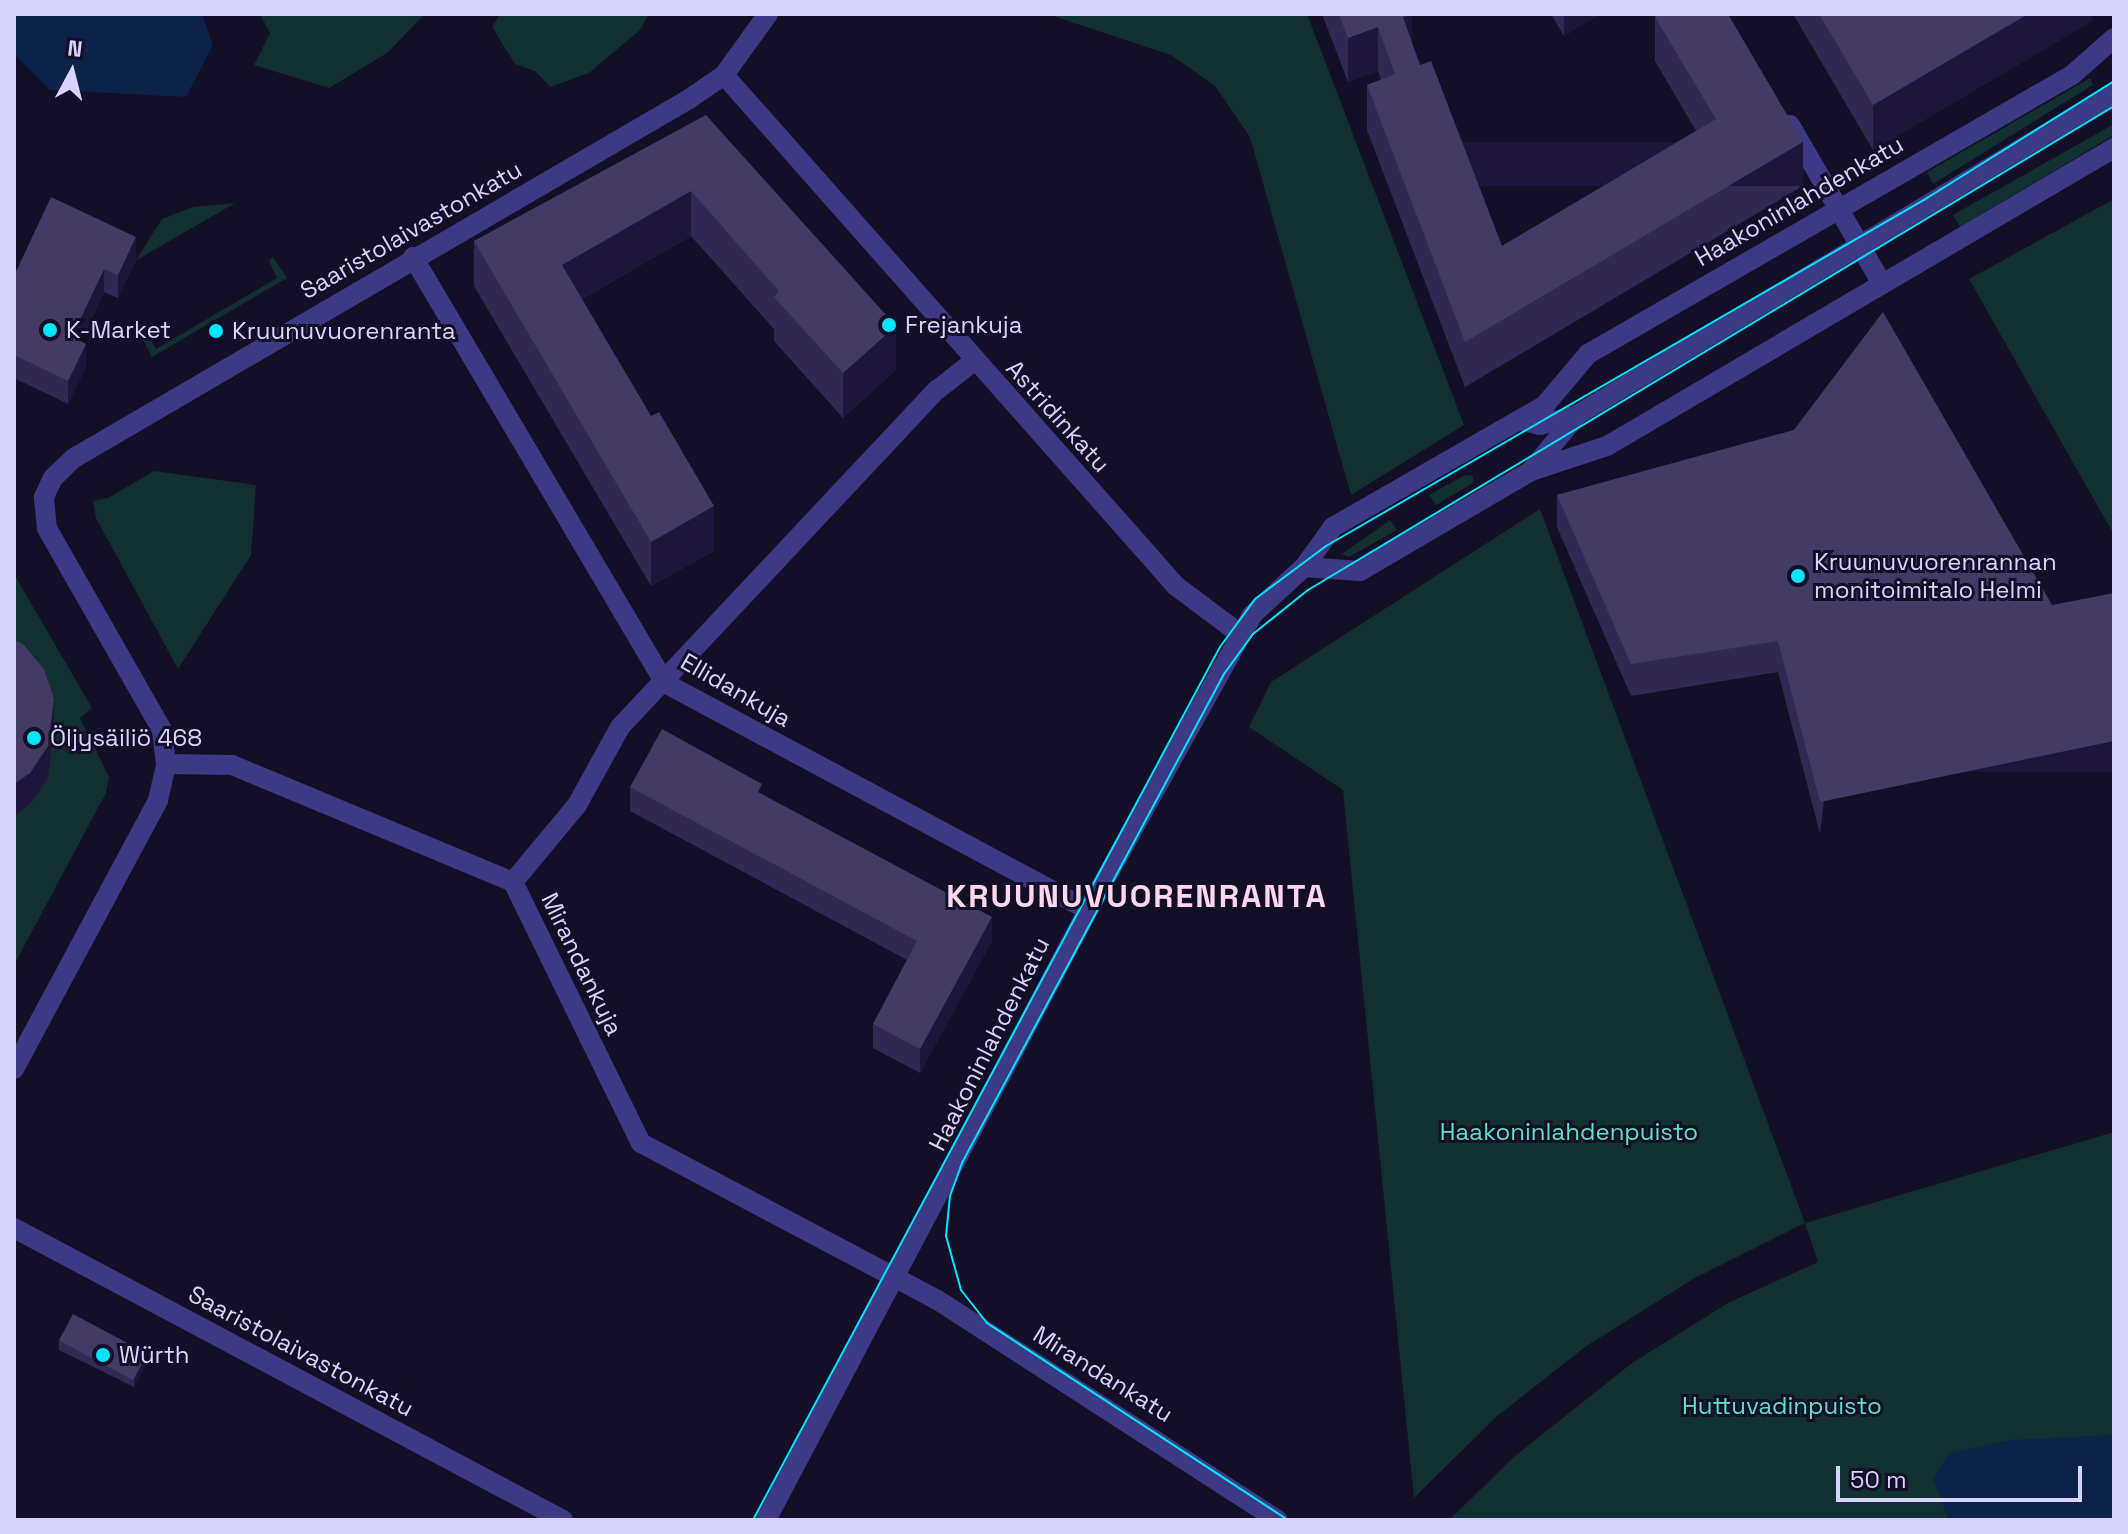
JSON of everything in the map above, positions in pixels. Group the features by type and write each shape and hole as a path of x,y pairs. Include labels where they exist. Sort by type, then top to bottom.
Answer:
{"street":[{"name":"Saaristolaivastonkatu","path":"14,1069 158,800 166,764 162,730 47,528 42,510 53,478 74,458 724,75 768,14"},
{"name":"Haakoninlahdenkatu","path":"766,1520 1088,910 1240,634 1268,598 1304,567 1333,527 1545,405 1588,354 2072,75 2114,38"},
{"name":"Astridinkatu","path":"724,75 1176,586 1240,634"},
{"name":"Haakoninlahdenkatu","path":"1520,420 1540,425 1577,415 2114,93"},
{"path":"1778,105 1882,284"},
{"name":"Haakoninlahdenkatu","path":"1304,567 1360,571 1531,471 1619,439 2114,148"},
{"name":"Ellidankuja","path":"413,257 665,683 1088,910"},
{"path":"513,882 577,805 620,727 665,683 937,390 974,361"},
{"name":"Haakoninlahdenkatu","path":"1531,471 1577,415"},
{"name":"Mirandankuja","path":"166,764 232,765 513,882 641,1143 896,1277"},
{"name":"Saaristolaivastonkatu","path":"14,1228 563,1520"},
{"name":"Mirandankatu","path":"896,1277 1278,1520"}],"green space":[{"path":"260,14 425,14 387,53 329,88 254,65 270,33"},
{"path":"500,14 649,14 640,30 589,73 550,87 535,71 515,64 492,27"},
{"path":"1047,14 1307,14 1464,425 1351,495 1250,137 1215,86 1171,55"},
{"path":"2090,78 2093,85 1933,184 1927,172"},
{"path":"2114,124 2114,135 1960,227 1953,215"},
{"path":"2114,199 2114,533 2113,533 1969,279"},
{"path":"235,203 136,260 162,219 193,207"},
{"path":"273,257 287,278 152,357 144,341 150,339 156,349 277,278 269,261"},
{"path":"154,471 256,485 251,555 178,669 96,518 93,501 108,498"},
{"path":"1465,475 1473,476 1473,483 1436,505 1429,495"},
{"name":"Haakoninlahdenpuisto","path":"1540,509 1805,1223 1693,1279 1585,1347 1496,1417 1414,1498 1343,790 1249,727 1271,682"},
{"path":"1390,520 1397,530 1349,557 1342,554"},
{"path":"14,574 92,708 80,718 109,777 106,793 14,965"},
{"name":"Huttuvadinpuisto","path":"2114,1132 2114,1435 1949,1453 1934,1479 1949,1520 1449,1520 1515,1456 1632,1363 1728,1303 1818,1262 1805,1223"}],"water":[{"path":"14,14 202,14 213,45 186,97 50,90 14,54"},
{"path":"2114,1435 2114,1520 1949,1520 1933,1479 1949,1453 2010,1440"}],"building":[{"path":"1339,14 1412,14 1403,17 1420,65 1431,61 1502,246 1716,119 1655,17 1660,14 1728,14 1803,142 1465,342 1367,85 1395,74 1378,27 1348,38"},
{"path":"1819,14 2028,14 1873,105"},
{"path":"706,115 896,326 843,373 774,297 779,291 691,191 562,265 651,416 659,412 714,506 651,542 474,241"},
{"name":"K-Market","path":"51,197 136,237 118,275 104,269 72,337 86,344 68,381 14,355 14,276"},
{"name":"Kruunuvuorenrannan monitoimitalo Helmi","path":"1883,312 2052,605 2114,593 2114,741 1820,802 1778,641 1631,664 1557,495 1794,430"},
{"name":"Öljysäiliö 468","path":"14,640 23,644 44,669 54,699 48,746 30,773 14,784"},
{"path":"662,729 762,784 758,792 992,917 920,1049 873,1024 917,941 630,787"},
{"name":"Würth","path":"73,1314 147,1353 133,1380 59,1340"}],"tram line":[{"path":"753,1520 1220,647 1255,599 1326,546 1927,198 2114,81"},
{"path":"1288,1520 987,1323 961,1290 946,1236 950,1196 963,1161 1224,674 1253,634 1308,590 2114,106"}],"place":[{"name":"Frejankuja","path":"889,325"},
{"name":"K-Market","path":"50,330"},
{"name":"Kruunuvuorenranta","path":"216,331"},
{"name":"Kruunuvuorenrannan monitoimitalo Helmi","path":"1798,576"},
{"name":"Öljysäiliö 468","path":"34,738"},
{"name":"Würth","path":"103,1355"}],"district":[{"name":"KRUUNUVUORENRANTA","path":"1137,896"}]}
